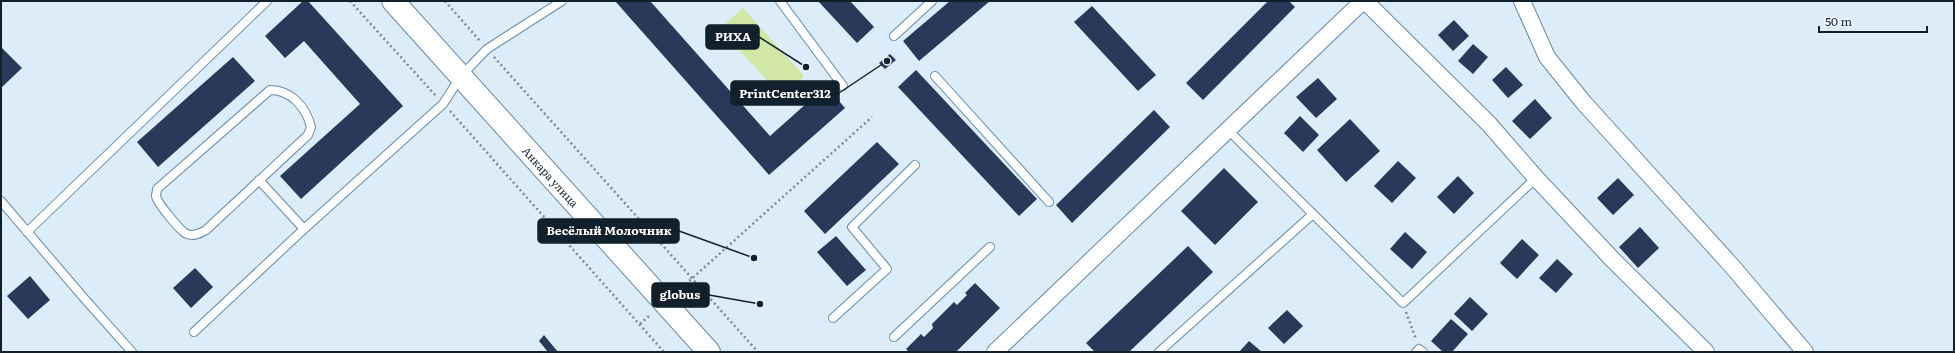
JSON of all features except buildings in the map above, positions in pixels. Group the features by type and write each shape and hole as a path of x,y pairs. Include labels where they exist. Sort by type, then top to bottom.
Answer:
{"main road":[{"name":"Анкара улица","path":"393,1 709,352"}],"street":[{"path":"995,352 1364,1 1489,124 1536,178 1612,259 1706,352"},
{"path":"1522,1 1547,57 1584,103 1731,265 1805,352"}],"lane":[{"path":"27,232 267,1"},
{"path":"194,332 304,229 444,104 461,76 487,49 562,1"},
{"path":"780,1 843,86"},
{"path":"894,36 932,1"},
{"path":"935,76 1049,202"},
{"path":"270,90 281,90 294,99 308,115 311,127 308,135 259,180 200,234 185,234 160,204 156,196 157,189 270,90"},
{"path":"1228,130 1403,303 1536,178"},
{"path":"833,318 887,269 852,227 915,165"},
{"path":"259,180 304,229"},
{"path":"1,201 132,352"},
{"path":"1159,352 1313,214"},
{"path":"894,337 990,247"}],"path":[{"path":"350,1 444,104 664,352"},
{"path":"444,1 691,279 758,352"},
{"path":"640,324 872,117"},
{"path":"1403,303 1420,351"}],"green space":[{"path":"743,8 804,76 782,97 720,29"}],"place":[{"name":"PrintCenter312","path":"887,61"},
{"name":"РИХА","path":"806,67"},
{"name":"Весёлый Молочник","path":"754,258"},
{"name":"globus","path":"760,304"}]}
